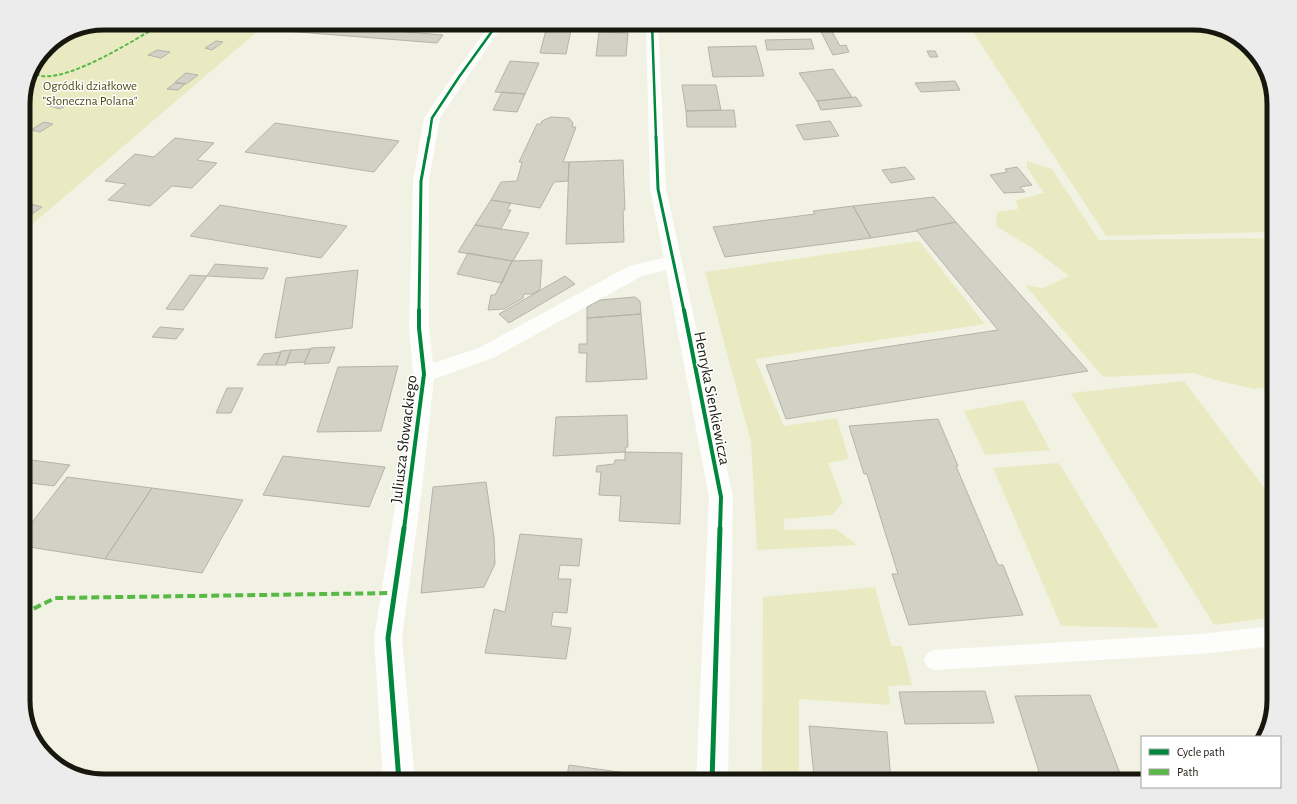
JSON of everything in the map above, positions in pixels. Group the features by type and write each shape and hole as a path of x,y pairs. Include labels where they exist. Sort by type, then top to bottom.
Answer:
{"street":[{"name":"Juliusza Słowackiego","path":"398,774 388,638 410,488 424,374 419,328 421,181 432,118 493,30"},
{"name":"Henryka Sienkiewicza","path":"652,30 658,189 721,497 712,774"},
{"name":"Juliusza Słowackiego","path":"424,374 486,352 636,271 674,262"}],"lane":[{"path":"934,660 1200,644 1267,637"}],"green space":[{"name":"Ogródki działkowe \"Słoneczna Polana\"","path":"259,30 30,225 30,100 34,80 38,71 45,59 55,48 71,38 90,31"},
{"path":"972,30 1202,31 1228,39 1253,61 1263,80 1267,100 1267,232 1106,236"},
{"path":"1027,161 1052,169 1099,240 1267,238 1267,387 1254,389 1219,381 1194,373 1103,377 1025,285 1043,288 1069,276 1032,248 996,226 997,212 1018,209 1016,200 1044,193 1027,168"},
{"path":"919,241 985,324 755,359 784,426 837,418 849,459 828,463 843,502 832,515 783,519 785,530 836,529 857,545 757,550 751,442 705,272"},
{"path":"1184,381 1267,492 1267,618 1214,625 1071,393"},
{"path":"1023,400 1050,450 985,455 964,411"},
{"path":"1059,463 1159,628 1061,626 993,468"},
{"path":"875,587 891,646 902,646 912,685 888,686 890,705 799,699 799,773 762,771 763,597"}],"building":[{"path":"273,30 382,30 443,35 437,43"},
{"path":"546,30 571,30 566,54 540,53"},
{"path":"820,30 831,30 840,46 846,45 849,52 833,55"},
{"path":"599,32 628,33 626,56 596,56"},
{"path":"811,39 814,49 767,50 765,40"},
{"path":"216,41 223,42 212,50 205,48"},
{"path":"756,46 764,76 713,77 708,47"},
{"path":"157,50 170,52 161,58 148,55"},
{"path":"927,51 935,51 938,57 930,57"},
{"path":"510,61 539,63 525,94 495,92"},
{"path":"833,69 852,97 817,101 799,73"},
{"path":"186,73 198,75 186,84 175,82"},
{"path":"955,81 960,90 921,92 915,83"},
{"path":"175,83 185,84 178,90 167,89"},
{"path":"682,85 716,85 721,110 686,111"},
{"path":"502,92 525,94 517,112 493,110"},
{"path":"856,97 862,106 821,110 817,101"},
{"path":"64,98 74,101 60,109 50,106"},
{"path":"734,110 736,127 687,127 686,111"},
{"path":"551,117 569,118 573,123 572,127 576,127 563,162 569,162 568,181 554,182 540,208 491,200 501,182 517,181 522,162 519,162 537,124 541,124 542,121"},
{"path":"830,121 839,136 804,140 796,125"},
{"path":"44,122 53,124 40,132 31,130"},
{"path":"275,123 399,141 374,172 245,152"},
{"path":"175,138 214,143 197,160 217,163 192,188 172,186 150,206 108,200 126,184 105,181 135,154 154,157"},
{"path":"623,160 625,210 623,210 624,242 566,244 569,162"},
{"path":"905,167 915,179 891,183 882,170"},
{"path":"1017,167 1032,185 1020,187 1025,192 1004,193 990,175 1007,172 1005,169"},
{"path":"934,197 956,222 916,230 917,231 871,238 853,206"},
{"path":"491,200 511,203 507,210 511,210 501,229 475,225"},
{"path":"31,204 42,207 30,216"},
{"path":"220,205 347,226 321,258 190,236"},
{"path":"853,206 871,238 725,257 713,227 815,214 813,211"},
{"path":"956,222 1088,371 786,419 766,365 998,330 916,230"},
{"path":"475,225 529,233 513,261 458,252"},
{"path":"468,253 512,261 502,283 457,274"},
{"path":"542,260 540,289 533,294 524,294 523,298 504,309 488,310 491,295 495,295 512,261"},
{"path":"215,264 268,268 263,279 207,276"},
{"path":"358,270 352,328 275,338 286,278"},
{"path":"190,275 207,276 183,310 166,309"},
{"path":"565,276 575,284 509,323 499,314"},
{"path":"635,297 640,301 641,314 587,318 587,307 600,300"},
{"path":"641,314 647,379 586,382 587,353 579,353 579,344 587,344 587,318"},
{"path":"160,327 184,329 176,339 152,337"},
{"path":"335,347 329,363 304,364 311,348"},
{"path":"310,349 305,362 286,363 291,350"},
{"path":"291,350 286,365 276,365 281,351"},
{"path":"281,352 276,365 257,365 264,354"},
{"path":"398,366 381,431 317,432 338,367"},
{"path":"227,388 243,388 231,413 216,413"},
{"path":"627,415 628,447 626,447 625,452 553,456 556,417"},
{"path":"938,419 958,466 956,466 998,565 1003,565 1023,615 909,625 892,574 898,574 867,474 864,474 849,426"},
{"path":"625,452 682,453 680,524 619,521 621,496 599,495 601,472 596,472 597,466 614,464 615,460 625,460"},
{"path":"283,456 385,467 369,507 263,495"},
{"path":"30,460 70,465 54,486 30,483"},
{"path":"67,477 152,488 105,559 30,547 30,525"},
{"path":"486,482 494,537 495,564 484,587 421,593 433,487"},
{"path":"152,488 243,500 202,573 105,559"},
{"path":"520,534 582,539 579,566 560,565 558,579 571,579 567,613 553,612 551,626 571,628 566,659 485,653 494,609 505,612"},
{"path":"985,691 994,723 905,724 899,692"},
{"path":"1090,695 1120,774 1040,774 1015,696"},
{"path":"809,726 887,732 890,774 814,774"},
{"path":"569,765 633,774 567,774"}],"marked path":[{"path":"37,74 42,76 54,76 68,72 103,57 151,30"},
{"path":"30,610 55,598 395,593"}],"cycle path":[{"path":"398,774 388,638 410,488 424,374 419,328 421,181 432,118 493,30"},
{"path":"652,30 658,189 721,497 712,774"}]}
